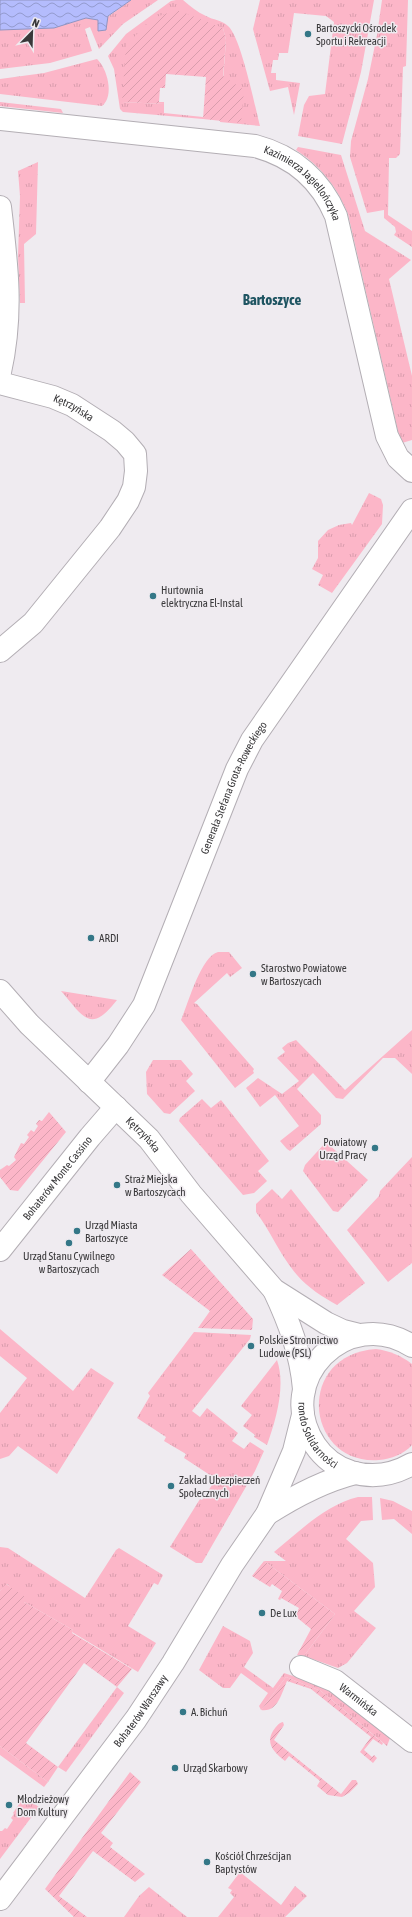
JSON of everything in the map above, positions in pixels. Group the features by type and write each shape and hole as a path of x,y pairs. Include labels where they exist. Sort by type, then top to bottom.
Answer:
{"street":[{"name":"Kazimierza Jagiellończyka","path":"0,119 255,146 279,154 301,168 320,188 336,216 387,436 398,458 412,471"},
{"path":"0,207 9,291 8,321 0,372"},
{"name":"Kętrzyńska","path":"0,383 53,396 72,405 112,431 124,442 134,454 136,471 134,487 128,501 114,523 33,623 0,651"},
{"name":"Generała Stefana Grota-Roweckiego","path":"89,1082 118,1045 144,1005 237,769 252,740 412,510"},
{"name":"Kętrzyńska","path":"0,991 29,1024 153,1144 191,1194 274,1290 326,1323 343,1331 359,1335"},
{"name":"Bohaterów Monte Cassino","path":"0,1250 90,1137 116,1107"},
{"name":"Kętrzyńska","path":"274,1290 296,1343 302,1365 304,1389"},
{"name":"rondo Solidarności","path":"406,1339 378,1334 359,1335 338,1343 324,1354 313,1367 304,1389 303,1414 308,1433 321,1453 339,1467 356,1473 376,1475 390,1473 412,1464"},
{"name":"Bohaterów Warszawy","path":"0,1899 136,1720 173,1663 232,1565 267,1514 294,1451 303,1414"},
{"name":"Bohaterów Warszawy","path":"267,1514 294,1497 322,1483 356,1473"},
{"path":"390,1473 412,1481"},
{"name":"Warmińska","path":"301,1667 335,1680 412,1741"}],"green space":[{"path":"131,0 158,0 123,24 99,49 90,27 85,29 92,51 50,63 0,69 0,30 54,28 86,18 98,20 98,24"},
{"path":"183,0 203,14 223,22 233,33 243,57 260,126 220,122 226,40 223,28 122,102 164,104 164,113 203,117 203,119 123,112 120,109 114,69 108,56 126,34 171,1"},
{"path":"260,0 374,0 361,72 342,144 298,136 304,105 309,96 325,94 334,22 326,16 294,13 288,53 279,53 278,60 273,60 271,73 276,73 276,80 300,83 294,115 288,87 270,91 253,29"},
{"path":"382,0 408,0 406,66 403,67 400,154 396,158 389,158 388,215 412,231 412,247 394,235 396,232 395,227 384,218 384,210 367,213 350,157 351,141 368,79"},
{"path":"177,10 223,28 226,40 223,76 244,90 241,123 203,119 206,77 166,74 165,88 160,88 159,102 164,102 164,104 122,102 126,45 153,18"},
{"path":"97,59 104,69 109,89 106,101 102,106 0,94 0,79 44,73"},
{"path":"0,102 61,109 63,113 0,106"},
{"path":"298,147 341,155 365,231 411,260 389,279 412,376 412,440 402,443 400,440 348,214 333,186 321,170 296,150"},
{"path":"38,162 36,234 24,244 25,303 20,303 18,256 20,196 18,171"},
{"path":"369,493 381,499 383,505 382,524 332,593 318,585 323,575 312,569 318,558 318,541 328,530 339,525 351,523 352,525"},
{"path":"218,952 229,952 242,968 230,977 227,973 194,1003 197,1004 254,1069 254,1073 235,1088 181,1020 201,971 212,955"},
{"path":"61,991 117,1000 108,1011 100,1017 93,1019 87,1018 81,1014"},
{"path":"412,1030 412,1074 395,1058 383,1058 343,1099 336,1098 313,1073 297,1089 321,1115 321,1124 290,1151 280,1141 299,1126 275,1095 260,1107 246,1088 258,1078 282,1094 299,1081 277,1058 285,1052 282,1048 288,1043 296,1040 345,1090"},
{"path":"153,1060 181,1060 193,1074 186,1081 195,1091 170,1114 164,1113 147,1094 146,1072"},
{"path":"202,1099 211,1108 221,1100 269,1161 258,1171 267,1181 254,1193 243,1195 179,1121 180,1118"},
{"path":"49,1112 66,1132 18,1191 10,1190 0,1177 0,1170 7,1165 9,1166 16,1160 14,1157 21,1143 24,1144 29,1137 27,1135 31,1130 34,1132 38,1126 36,1124 39,1120 42,1121"},
{"path":"326,1142 368,1180 338,1212 333,1211 303,1171 305,1165"},
{"path":"412,1157 412,1263 388,1282 347,1230 379,1196 380,1191"},
{"path":"272,1189 282,1199 291,1189 365,1283 337,1305 301,1280 291,1268 256,1212 256,1204"},
{"path":"191,1249 253,1319 252,1330 198,1328 210,1311 162,1275"},
{"path":"0,1329 73,1391 91,1368 114,1383 57,1474 18,1446 9,1456 0,1459 0,1413 27,1378 0,1356"},
{"path":"194,1332 251,1335 250,1339 192,1411 200,1417 207,1408 238,1433 232,1441 244,1449 250,1442 264,1451 255,1471 202,1563 196,1563 170,1547 200,1499 202,1500 216,1479 184,1458 186,1454 164,1441 166,1437 137,1418 150,1396 148,1393"},
{"path":"376,1349 395,1354 412,1364 412,1445 397,1456 379,1460 355,1457 336,1446 324,1429 319,1409 321,1388 331,1370 349,1356"},
{"path":"277,1360 280,1370 279,1403 274,1425 267,1445 254,1437 255,1435 243,1426 252,1415 241,1406"},
{"path":"358,1497 372,1497 373,1520 361,1521 346,1539 373,1563 375,1587 354,1611 376,1628 347,1663 338,1668 304,1656 335,1614 264,1561 286,1561 274,1552 303,1527 324,1512"},
{"path":"380,1498 393,1501 412,1511 412,1534 394,1519 382,1520"},
{"path":"0,1547 8,1548 85,1598 116,1550 119,1548 163,1575 158,1585 154,1583 128,1626 156,1643 138,1672 72,1632 73,1630 24,1602 7,1584 0,1591"},
{"path":"264,1561 335,1614 304,1656 297,1655 311,1629 295,1616 299,1608 281,1598 280,1600 278,1599 282,1591 272,1584 270,1587 252,1576"},
{"path":"6,1584 25,1597 24,1602 73,1630 72,1633 132,1669 117,1687 84,1663 26,1743 58,1767 48,1782 0,1746 0,1591"},
{"path":"223,1626 250,1641 253,1653 244,1667 273,1688 284,1673 320,1685 332,1692 390,1738 387,1746 321,1691 286,1677 261,1710 259,1706 268,1693 241,1673 230,1688 223,1688 199,1670"},
{"path":"286,1677 321,1691 383,1743 382,1745 373,1739 364,1750 372,1757 374,1755 377,1758 373,1763 360,1752 371,1737 311,1689 287,1681 281,1696 275,1705 267,1710 261,1710"},
{"path":"117,1687 124,1693 66,1772 58,1767"},
{"path":"283,1722 284,1725 274,1740 341,1794 352,1780 356,1780 358,1784 349,1793 342,1797 328,1795 317,1786 320,1781 289,1756 285,1761 281,1758 272,1748 270,1740 273,1731 278,1724"},
{"path":"0,1746 48,1782 44,1787 0,1755"},
{"path":"130,1772 141,1782 101,1833 113,1843 110,1847 145,1874 135,1882 93,1851 59,1896 87,1917 74,1917 45,1889"},
{"path":"24,1797 39,1807 0,1859 0,1831 5,1828 7,1829 13,1820 11,1818 14,1814 13,1813"},
{"path":"240,1872 281,1905 295,1886 307,1896 285,1917 218,1917 234,1897 230,1893 232,1890 228,1888"},
{"path":"149,1887 187,1917 124,1917 139,1896"}],"water":[{"path":"0,0 131,0 108,16 106,30 98,31 98,20 86,18 54,28 0,30"}],"place":[{"name":"Bartoszycki Ośrodek Sportu i Rekreacji","path":"308,34"},
{"name":"Hurtownia elektryczna El-Instal","path":"153,596"},
{"name":"ARDI","path":"91,938"},
{"name":"Starostwo Powiatowe w Bartoszycach","path":"253,974"},
{"name":"Powiatowy Urząd Pracy","path":"375,1148"},
{"name":"Straż Miejska w Bartoszycach","path":"117,1185"},
{"name":"Urząd Miasta Bartoszyce","path":"77,1231"},
{"name":"Urząd Stanu Cywilnego w Bartoszycach","path":"69,1243"},
{"name":"Polskie Stronnictwo Ludowe (PSL)","path":"251,1346"},
{"name":"Zakład Ubezpieczeń Społecznych","path":"171,1486"},
{"name":"De Lux","path":"262,1613"},
{"name":"A. Bichuń","path":"183,1712"},
{"name":"Urząd Skarbowy","path":"175,1768"},
{"name":"Młodzieżowy Dom Kultury","path":"9,1805"},
{"name":"Kościół Chrześcijan Baptystów","path":"207,1862"}],"district":[{"name":"Bartoszyce","path":"272,299"}]}
